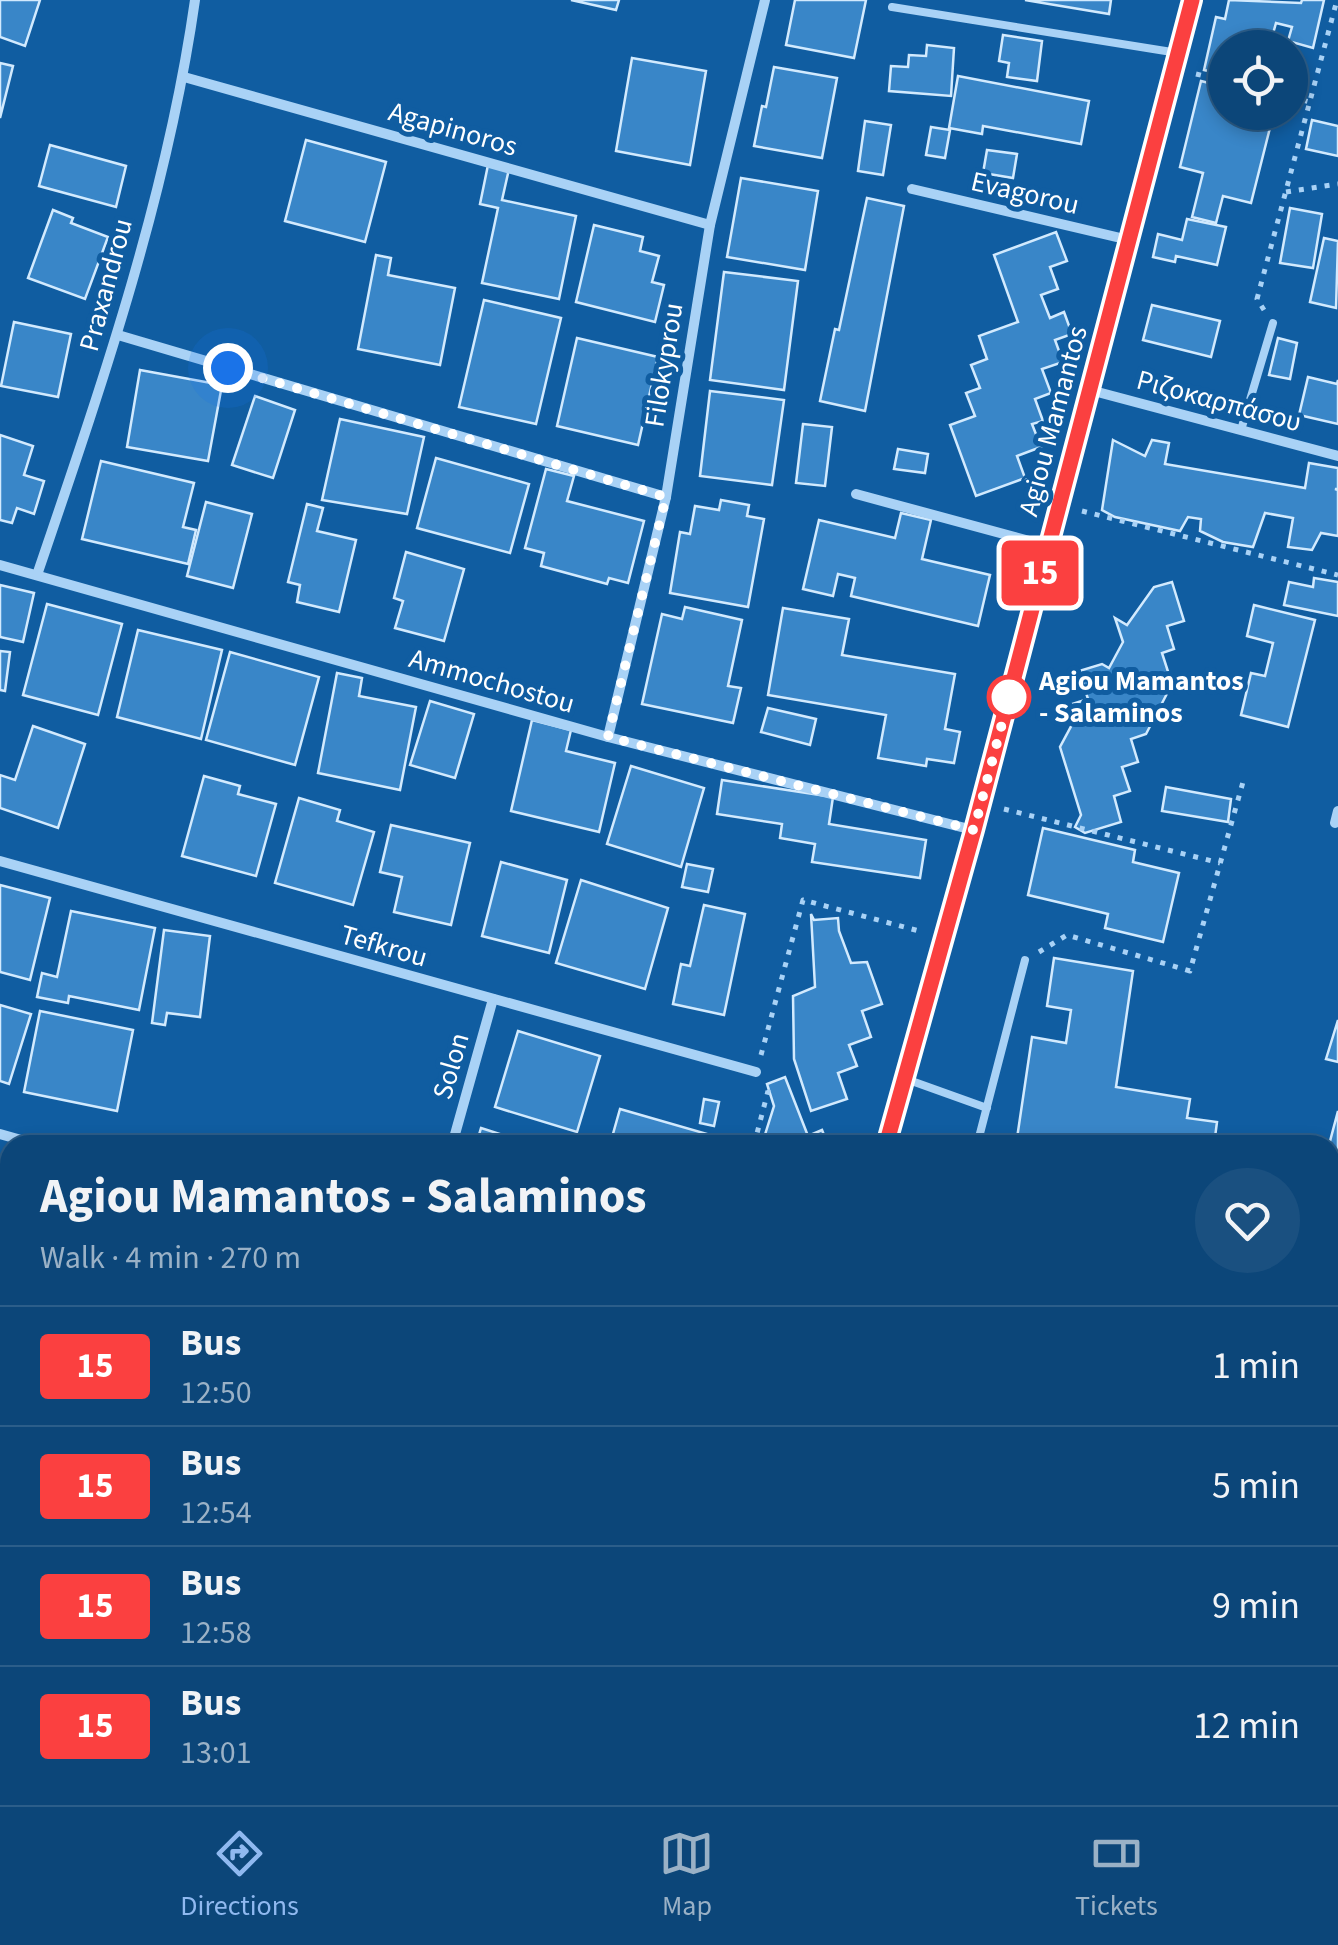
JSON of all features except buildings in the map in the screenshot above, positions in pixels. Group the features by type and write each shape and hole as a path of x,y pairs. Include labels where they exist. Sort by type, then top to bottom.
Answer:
{"street":[{"name":"Praxandrou","path":"37,575 118,335 184,77 195,0"},
{"name":"Filokyprou","path":"608,737 666,497 710,225 766,0"},
{"name":"Agiou Mamantos","path":"889,1135 982,803 1192,0"},
{"name":"Agapinoros","path":"184,77 710,225"},
{"name":"Evagorou","path":"912,189 1129,240"},
{"path":"118,335 666,497"},
{"name":"Ριζοκαρπάσου","path":"1089,390 1338,456"},
{"path":"856,494 1048,546"},
{"name":"Ammochostou","path":"0,565 608,737 974,830"},
{"name":"Tefkrou","path":"0,862 756,1072"},
{"name":"Solon","path":"455,1135 493,1000"}],"lane":[{"path":"892,7 1178,53"},
{"path":"1241,430 1272,324"},
{"path":"980,1135 1024,960"},
{"path":"906,1079 987,1108"}],"path":[{"path":"1272,324 1257,299 1337,0"},
{"path":"1286,192 1338,184"},
{"path":"1059,505 1338,575"},
{"path":"1024,960 1067,935 1190,970 1243,782"},
{"path":"982,803 1220,863"},
{"path":"757,1135 768,1091 756,1072 804,900 945,938"}],"bus line":[{"name":"15","path":"889,1135 974,830 1192,0"}],"place":[{"name":"Agiou Mamantos - Salaminos","path":"1009,697"}],"route":[{"path":"228,368 666,497 608,737 974,830 1009,697"}]}
